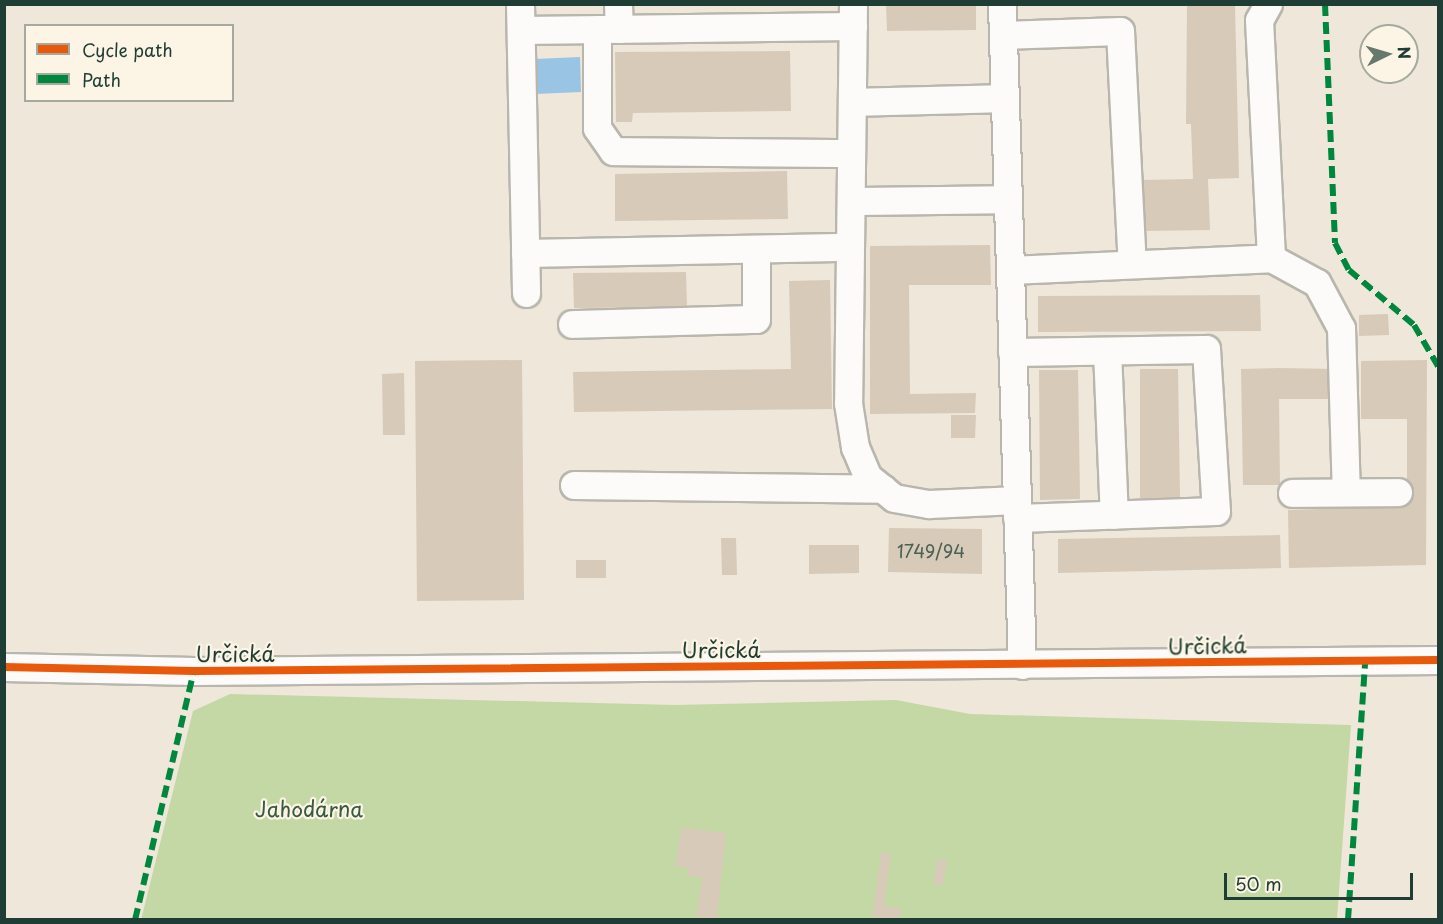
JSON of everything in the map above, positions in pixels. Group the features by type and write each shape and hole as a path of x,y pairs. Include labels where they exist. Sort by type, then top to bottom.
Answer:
{"street":[{"path":"1002,4 1022,665"},
{"path":"1268,4 1259,20 1271,258"},
{"path":"526,293 520,17 611,21 698,16 853,15 848,403 855,447 868,477 894,498 929,504 1114,515 1216,511 1206,349 1012,352"},
{"path":"611,21 597,128 613,151 851,153"},
{"path":"1003,35 1120,31 1132,264"},
{"path":"852,102 1005,98"},
{"path":"850,201 1008,199"},
{"path":"525,253 850,247"},
{"path":"572,324 756,319 756,249"},
{"path":"1010,270 1271,258 1317,283 1341,328 1346,492"},
{"path":"1107,351 1114,515"},
{"path":"574,485 883,489"},
{"path":"1292,493 1398,492"},
{"name":"Určická","path":"4,667 194,671 1438,660"}],"green space":[{"name":"Jahodárna","path":"230,694 675,705 896,700 970,714 1351,725 1337,919 141,920 193,711"}],"water":[{"path":"580,57 581,92 535,94 535,59"}],"building":[{"path":"886,4 976,4 976,30 887,31"},
{"path":"1187,4 1235,4 1239,178 1208,179 1210,230 1142,231 1141,180 1193,179 1191,124 1186,124"},
{"path":"790,51 791,111 633,113 632,122 616,122 615,52"},
{"path":"787,171 788,219 615,221 615,174"},
{"path":"990,245 991,285 909,285 910,394 976,393 975,413 870,414 870,246"},
{"path":"686,272 687,307 574,308 573,273"},
{"path":"830,280 832,409 574,412 573,372 791,369 789,281"},
{"path":"1260,295 1261,331 1038,332 1038,296"},
{"path":"1388,314 1389,335 1359,336 1359,315"},
{"path":"522,360 524,600 417,601 415,361"},
{"path":"1427,360 1426,565 1289,568 1288,510 1407,506 1407,419 1361,419 1361,361"},
{"path":"1140,369 1178,369 1180,498 1140,498"},
{"path":"1241,369 1334,369 1334,399 1279,399 1280,485 1243,485"},
{"path":"1039,370 1078,370 1080,499 1040,500"},
{"path":"404,373 405,435 383,435 382,374"},
{"path":"951,415 976,415 975,438 951,438"},
{"path":"889,528 982,529 982,574 888,572"},
{"path":"1280,535 1281,568 1058,573 1058,539"},
{"path":"721,538 736,538 737,575 722,575"},
{"path":"809,545 859,545 859,573 809,574"},
{"path":"576,560 606,560 606,578 576,578"},
{"path":"681,828 726,833 717,920 696,920 702,877 687,876 688,868 675,866"},
{"path":"881,852 891,853 884,906 901,908 899,920 872,920"},
{"path":"937,859 947,860 943,885 934,884"}],"marked path":[{"path":"1325,4 1335,243 1349,270 1414,325 1438,366"},
{"path":"1348,920 1365,661"},
{"path":"135,920 194,671"}],"cycle path":[{"path":"4,667 194,671 1438,660"}]}
